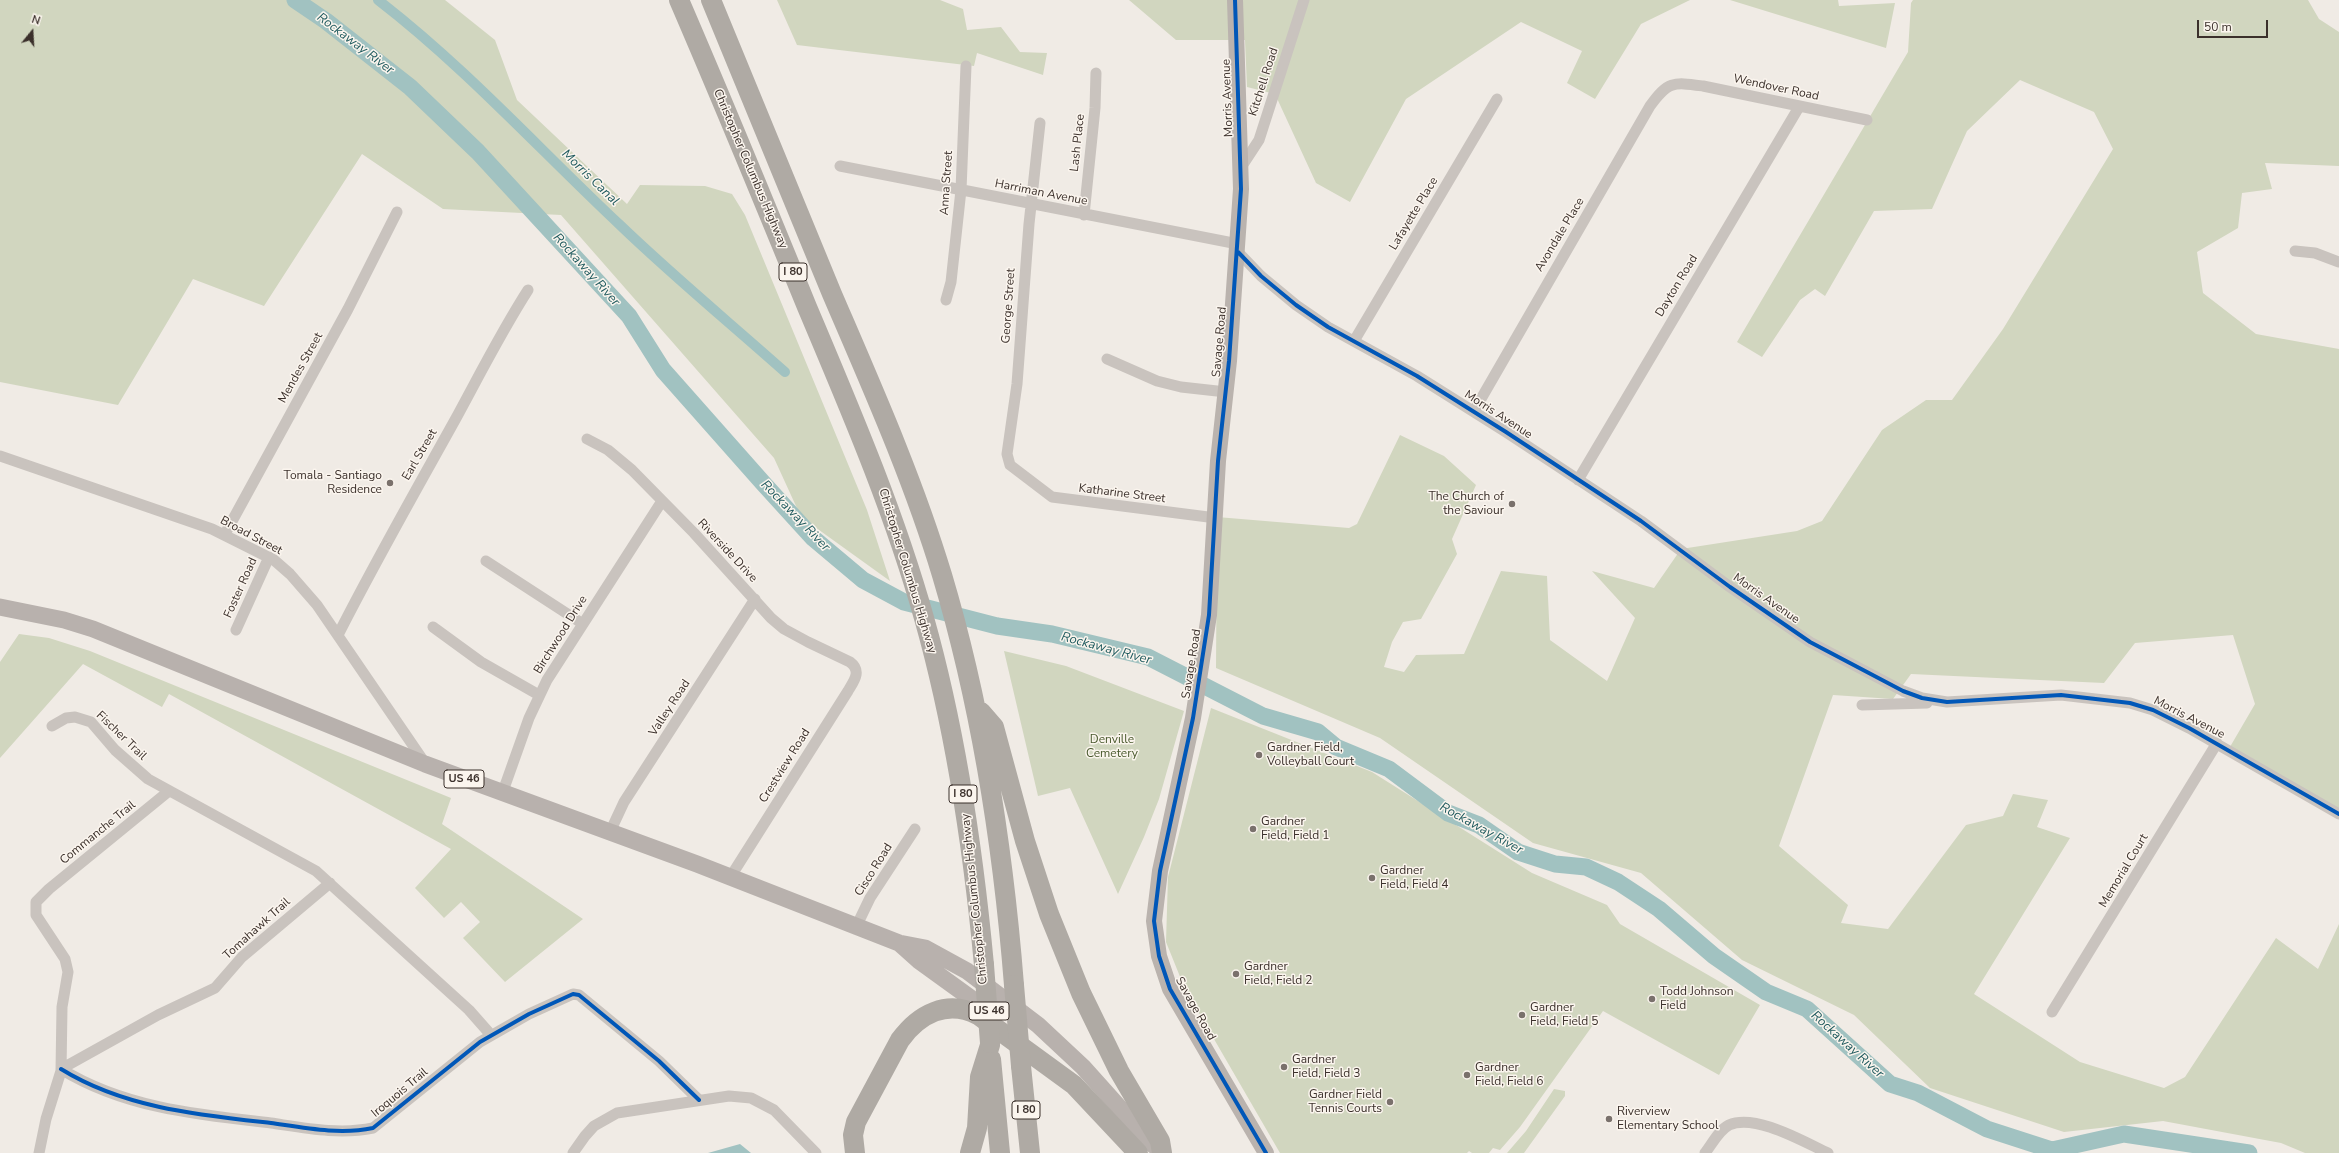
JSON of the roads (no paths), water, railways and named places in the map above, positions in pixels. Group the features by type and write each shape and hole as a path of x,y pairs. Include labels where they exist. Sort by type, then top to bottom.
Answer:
{"highway":[{"name":"Christopher Columbus Highway","path":"679,0 847,401 902,546 926,627 958,767 970,835 984,965 1000,1153"},
{"name":"I 80","path":"711,0 896,444 942,575 963,651 976,706 999,831 1007,901 1030,1153"},
{"path":"976,706 994,727 1025,841 1049,914 1081,993 1119,1071 1160,1141 1161,1152"},
{"path":"855,1153 854,1128 861,1110 904,1034 915,1023 934,1011 951,1007 973,1012 1074,1085"},
{"path":"970,1153 977,1128 980,1077 990,1044"},
{"name":"US 46","path":"1074,1085 1138,1153"}],"main road":[{"name":"US 46","path":"0,607 49,616 93,630 502,794 731,876 899,943 924,948 967,971 1038,1025 1083,1067 1152,1144 1161,1152"},
{"name":"US 46","path":"899,943 918,960 1040,1049 1074,1085"}],"street":[{"name":"Morris Avenue","path":"1235,0 1241,195"},
{"name":"Kitchell Road","path":"1240,168 1259,140 1304,0"},
{"name":"Anna Street","path":"946,300 951,282 961,190 966,66"},
{"name":"Lash Place","path":"1084,215 1095,108 1096,73"},
{"name":"Wendover Road","path":"1680,83 1867,120"},
{"name":"Avondale Place","path":"1474,411 1650,106 1661,91 1669,84 1680,83"},
{"name":"Lafayette Place","path":"1354,341 1497,99"},
{"name":"Dayton Road","path":"1578,480 1799,107"},
{"name":"George Street","path":"1029,481 1010,465 1007,454 1017,384 1020,332 1040,123"},
{"name":"Harriman Avenue","path":"840,166 1032,204 1238,248"},
{"name":"Savage Road","path":"1241,195 1226,392 1218,461 1216,518 1207,637 1193,718 1160,870 1155,903 1155,938 1159,956 1170,989 1266,1153"},
{"name":"Mendes Street","path":"225,534 348,309 397,212"},
{"name":"Morris Avenue","path":"1238,248 1261,276 1296,305 1354,341 1417,376 1474,411 1646,524 1730,587 1810,642 1903,692 1922,698 1948,702 2061,695 2130,702 2153,710 2217,743 2339,814"},
{"path":"2295,251 2315,253 2339,262"},
{"name":"Earl Street","path":"338,636 380,553 455,420 499,337 528,290"},
{"path":"1107,359 1157,381 1181,387 1226,392"},
{"name":"Riverside Drive","path":"587,439 608,450 620,460 662,501 784,629 850,662 856,668"},
{"name":"Broad Street","path":"0,456 225,534 269,557 290,574 317,605 425,764"},
{"name":"Katharine Street","path":"1029,481 1052,497 1216,518"},
{"name":"Birchwood Drive","path":"502,794 529,718 539,695 662,501"},
{"name":"Foster Road","path":"236,630 269,557"},
{"path":"486,561 583,624"},
{"name":"Valley Road","path":"610,832 624,802 755,599"},
{"path":"433,627 481,662 539,695"},
{"name":"Crestview Road","path":"731,876 848,691 857,674 856,668"},
{"path":"1862,705 1948,702"},
{"name":"Fischer Trail","path":"52,726 66,718 75,717 91,722 131,765 169,791"},
{"name":"Memorial Court","path":"2052,1012 2217,743"},
{"path":"169,791 316,871 330,882 469,1010 491,1035"},
{"name":"Commanche Trail","path":"62,1069 62,1007 68,967 65,959 36,915 36,902 49,889 169,791"},
{"name":"Cisco Road","path":"857,925 870,898 915,829"},
{"name":"Tomahawk Trail","path":"62,1069 158,1015 215,988 242,957 330,882"},
{"name":"Iroquois Trail","path":"62,1069 74,1076 152,1107 312,1129 355,1131 373,1128 431,1079 491,1035 573,994 578,995 659,1061 699,1100"},
{"path":"39,1153 62,1069"},
{"path":"573,1153 594,1126 617,1113 699,1100 738,1096 763,1103 785,1118 816,1153"},
{"path":"1705,1153 1726,1127 1741,1122 1762,1125 1828,1153"}],"water":[{"path":"740,1144 751,1153 708,1153"}],"waterway":[{"name":"Rockaway River","path":"295,0 326,21 410,87 478,152 629,316 663,370 763,483 813,538 863,580 904,602 997,626 1052,634 1148,657 1263,716 1318,732 1336,747 1389,769 1448,813 1479,825 1518,852 1555,864 1586,867 1618,882 1659,909 1714,956 1766,992 1807,1009 1890,1084 1918,1093 1987,1129 2052,1150 2124,1134 2249,1153"},
{"name":"Morris Canal","path":"378,0 472,81 640,244 785,372"}],"place":[{"name":"Tomala - Santiago Residence","path":"390,483"},
{"name":"The Church of the Saviour","path":"1512,504"},
{"name":"Gardner Field, Volleyball Court","path":"1259,755"},
{"name":"Gardner Field, Field 1","path":"1253,829"},
{"name":"Gardner Field, Field 4","path":"1372,878"},
{"name":"Gardner Field, Field 2","path":"1236,974"},
{"name":"Todd Johnson Field","path":"1652,999"},
{"name":"Gardner Field, Field 5","path":"1522,1015"},
{"name":"Gardner Field, Field 3","path":"1284,1067"},
{"name":"Gardner Field, Field 6","path":"1467,1075"},
{"name":"Gardner Field Tennis Courts","path":"1390,1102"},
{"name":"Riverview Elementary School","path":"1609,1119"}],"park label":[{"name":"Denville Cemetery","path":"1112,747"}]}
